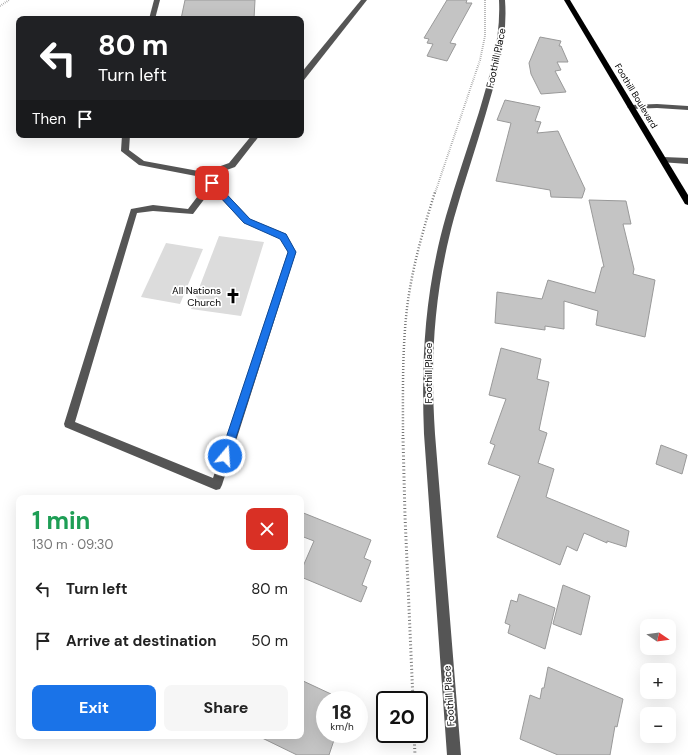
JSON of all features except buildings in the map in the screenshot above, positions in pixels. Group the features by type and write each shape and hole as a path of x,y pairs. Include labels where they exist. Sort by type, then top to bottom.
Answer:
{"main road":[{"name":"Foothill Boulevard","path":"567,0 688,202"}],"street":[{"path":"153,16 157,0"},
{"path":"304,74 364,0"},
{"name":"Foothill Place","path":"454,755 429,426 427,363 430,310 440,252 493,79 503,24 502,0"},
{"path":"631,106 688,108"},
{"path":"126,138 125,151 142,163 204,175 232,165 254,138"},
{"path":"663,160 688,161"},
{"path":"204,175 212,183 247,221 283,236 292,252 283,284 216,485 69,424 134,211 153,208 190,212 212,183"}],"path":[{"path":"0,6 9,0"},
{"path":"414,743 415,755"}],"shaded area":[{"path":"219,236 264,242 241,316 191,309"},
{"path":"166,243 203,249 180,304 141,297"}],"place":[{"name":"All Nations Church","path":"233,296"}],"route":[{"path":"212,183 247,221 283,236 292,252 283,284 225,456"}]}
